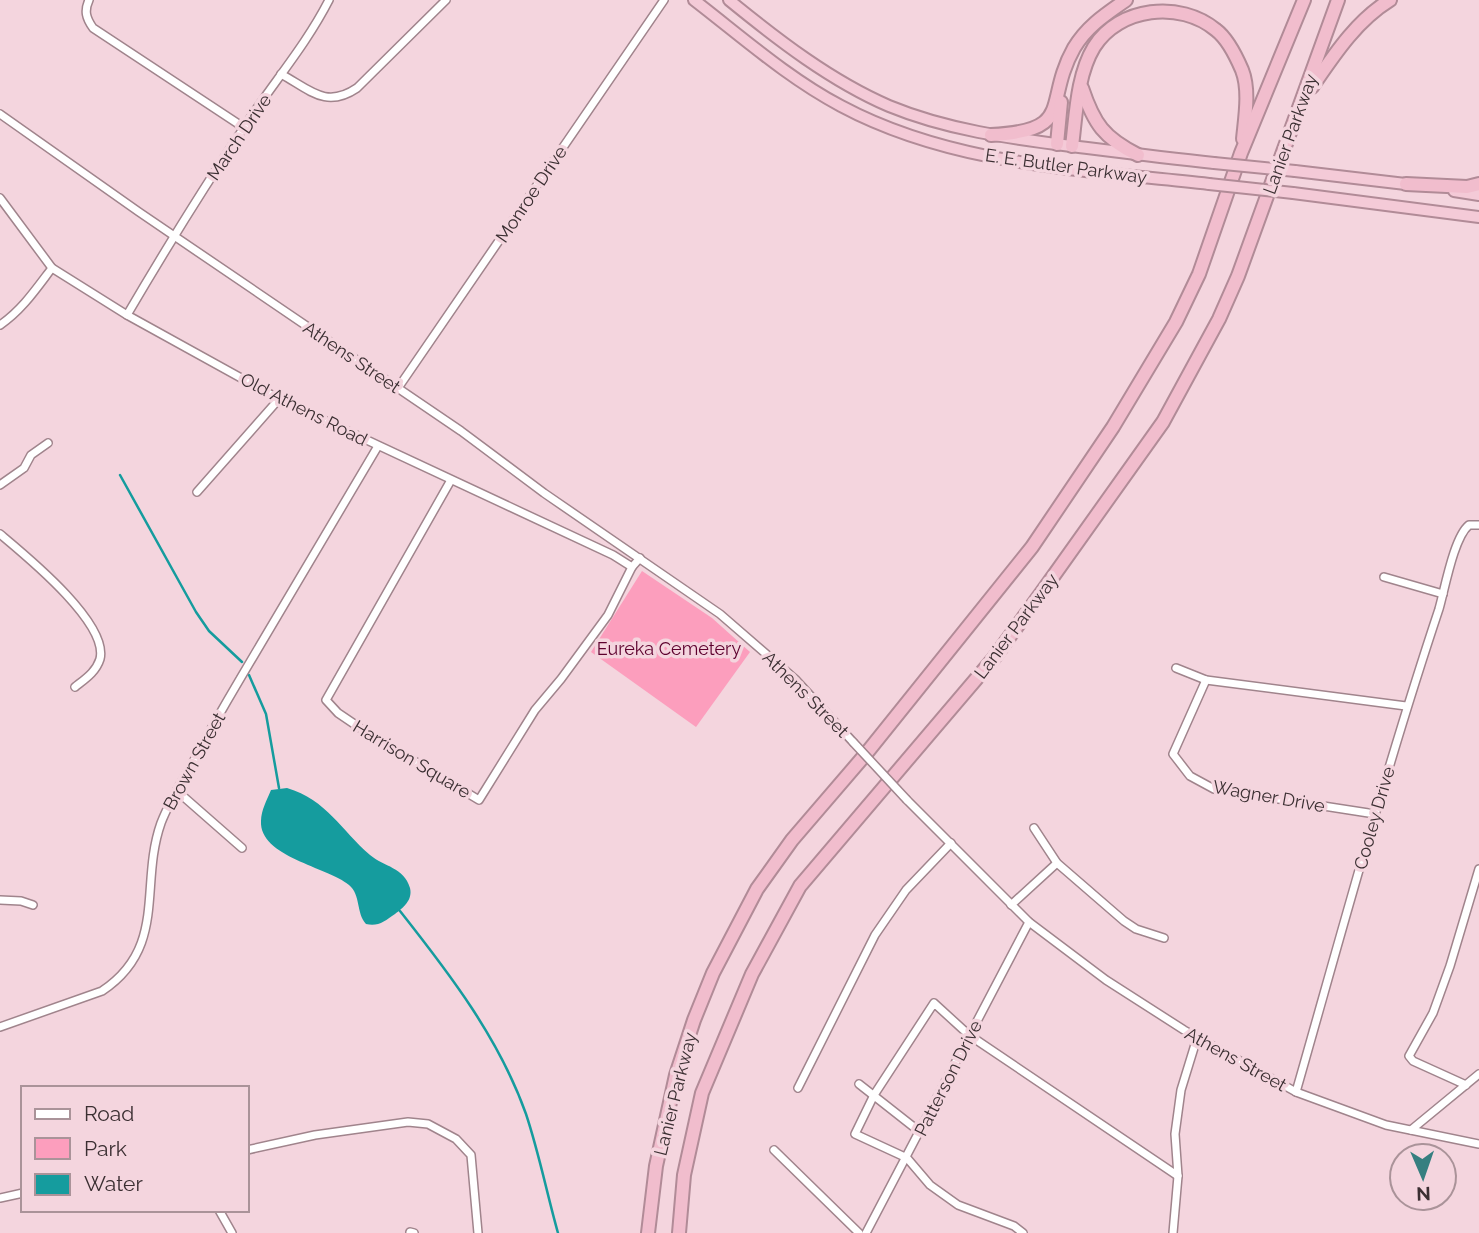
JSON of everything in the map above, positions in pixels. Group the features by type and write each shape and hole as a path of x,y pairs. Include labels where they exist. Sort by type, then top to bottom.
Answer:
{"highway":[{"name":"E. E. Butler Parkway","path":"694,0 812,90 864,118 898,132 971,153 1054,166 1479,217"},
{"name":"E. E. Butler Parkway","path":"729,0 825,70 879,101 942,124 991,135 1138,155 1406,184 1479,195"},
{"path":"991,135 1021,134 1045,122 1053,111 1073,50 1087,30 1126,0"},
{"name":"Lanier Parkway","path":"648,1233 656,1166 676,1075 713,973 757,889 792,840 865,755 1032,547 1113,427 1176,323 1199,274 1241,153 1304,0"},
{"name":"Lanier Parkway","path":"679,1233 684,1175 702,1093 758,963 800,886 994,658 1163,422 1219,319 1238,275 1338,0"},
{"path":"1301,102 1342,43 1375,9 1390,0"},
{"path":"1069,167 1081,85 1094,47 1101,37 1118,23 1142,13 1161,11 1180,13 1201,21 1215,29 1225,40 1243,72 1245,118 1241,153"},
{"path":"1054,166 1062,81"},
{"path":"1081,85 1089,110 1104,134 1138,155"},
{"path":"1406,184 1467,187 1479,184"}],"street":[{"path":"89,0 85,8 87,19 93,28 243,127"},
{"path":"281,74 299,53 329,0"},
{"name":"March Drive","path":"127,315 243,127 281,74 322,97 344,97 366,80 446,0"},
{"name":"Monroe Drive","path":"398,388 664,0"},
{"name":"Athens Street","path":"0,114 461,431 544,493 720,614 795,679 907,800 1029,922 1106,980 1198,1038 1296,1092 1386,1125 1479,1144"},
{"name":"Old Athens Road","path":"0,198 52,268 127,315 279,399 613,555 632,567"},
{"path":"0,325 19,310 52,268"},
{"path":"197,492 279,399"},
{"path":"0,485 24,468 31,455 48,443"},
{"name":"Brown Street","path":"0,1027 102,991 116,981 137,954 146,926 154,845 162,820 230,696 378,446"},
{"name":"Harrison Square","path":"451,480 326,700 338,713 366,732 479,800 535,710 608,615 632,567"},
{"name":"Cooley Drive","path":"1296,1092 1406,706 1443,594 1456,545 1468,525 1479,526"},
{"path":"0,534 65,593 100,642 100,658 94,671 75,687"},
{"path":"632,567 640,558"},
{"path":"1384,577 1443,594"},
{"path":"1176,668 1206,680 1406,706"},
{"name":"Wagner Drive","path":"1206,680 1173,754 1190,776 1214,789 1376,814"},
{"path":"177,791 242,848"},
{"path":"1034,828 1057,863 1124,921 1136,929 1164,938"},
{"path":"798,1088 875,935 906,890 951,843"},
{"path":"1012,905 1057,863"},
{"path":"1466,1085 1413,1061 1409,1056 1433,1013 1479,869"},
{"path":"0,900 21,901 33,905"},
{"name":"Patterson Drive","path":"866,1233 1029,922"},
{"path":"1023,1233 1014,1226 958,1205 930,1185 907,1158 855,1134 874,1095 934,1003 969,1035 1178,1176"},
{"path":"1172,1233 1178,1176 1175,1134 1181,1090 1198,1038"},
{"path":"1411,1130 1479,1074"},
{"path":"859,1083 920,1132"},
{"path":"248,1150 315,1135 408,1122 428,1124 456,1139 471,1155 478,1233"},
{"path":"774,1150 859,1233"},
{"path":"0,1198 21,1193"},
{"path":"220,1212 232,1233"}],"green space":[{"name":"Eureka Cemetery","path":"642,571 712,618 750,652 696,727 591,652"}],"water":[{"path":"287,788 313,800 370,855 403,876 411,892 404,906 381,923 366,924 349,885 296,860 271,844 263,833 263,809 271,790"}],"waterway":[{"path":"120,475 196,612 209,631 242,662"},
{"path":"249,675 266,714 279,788"},
{"path":"400,911 454,982 502,1059 526,1114 558,1233"}]}
